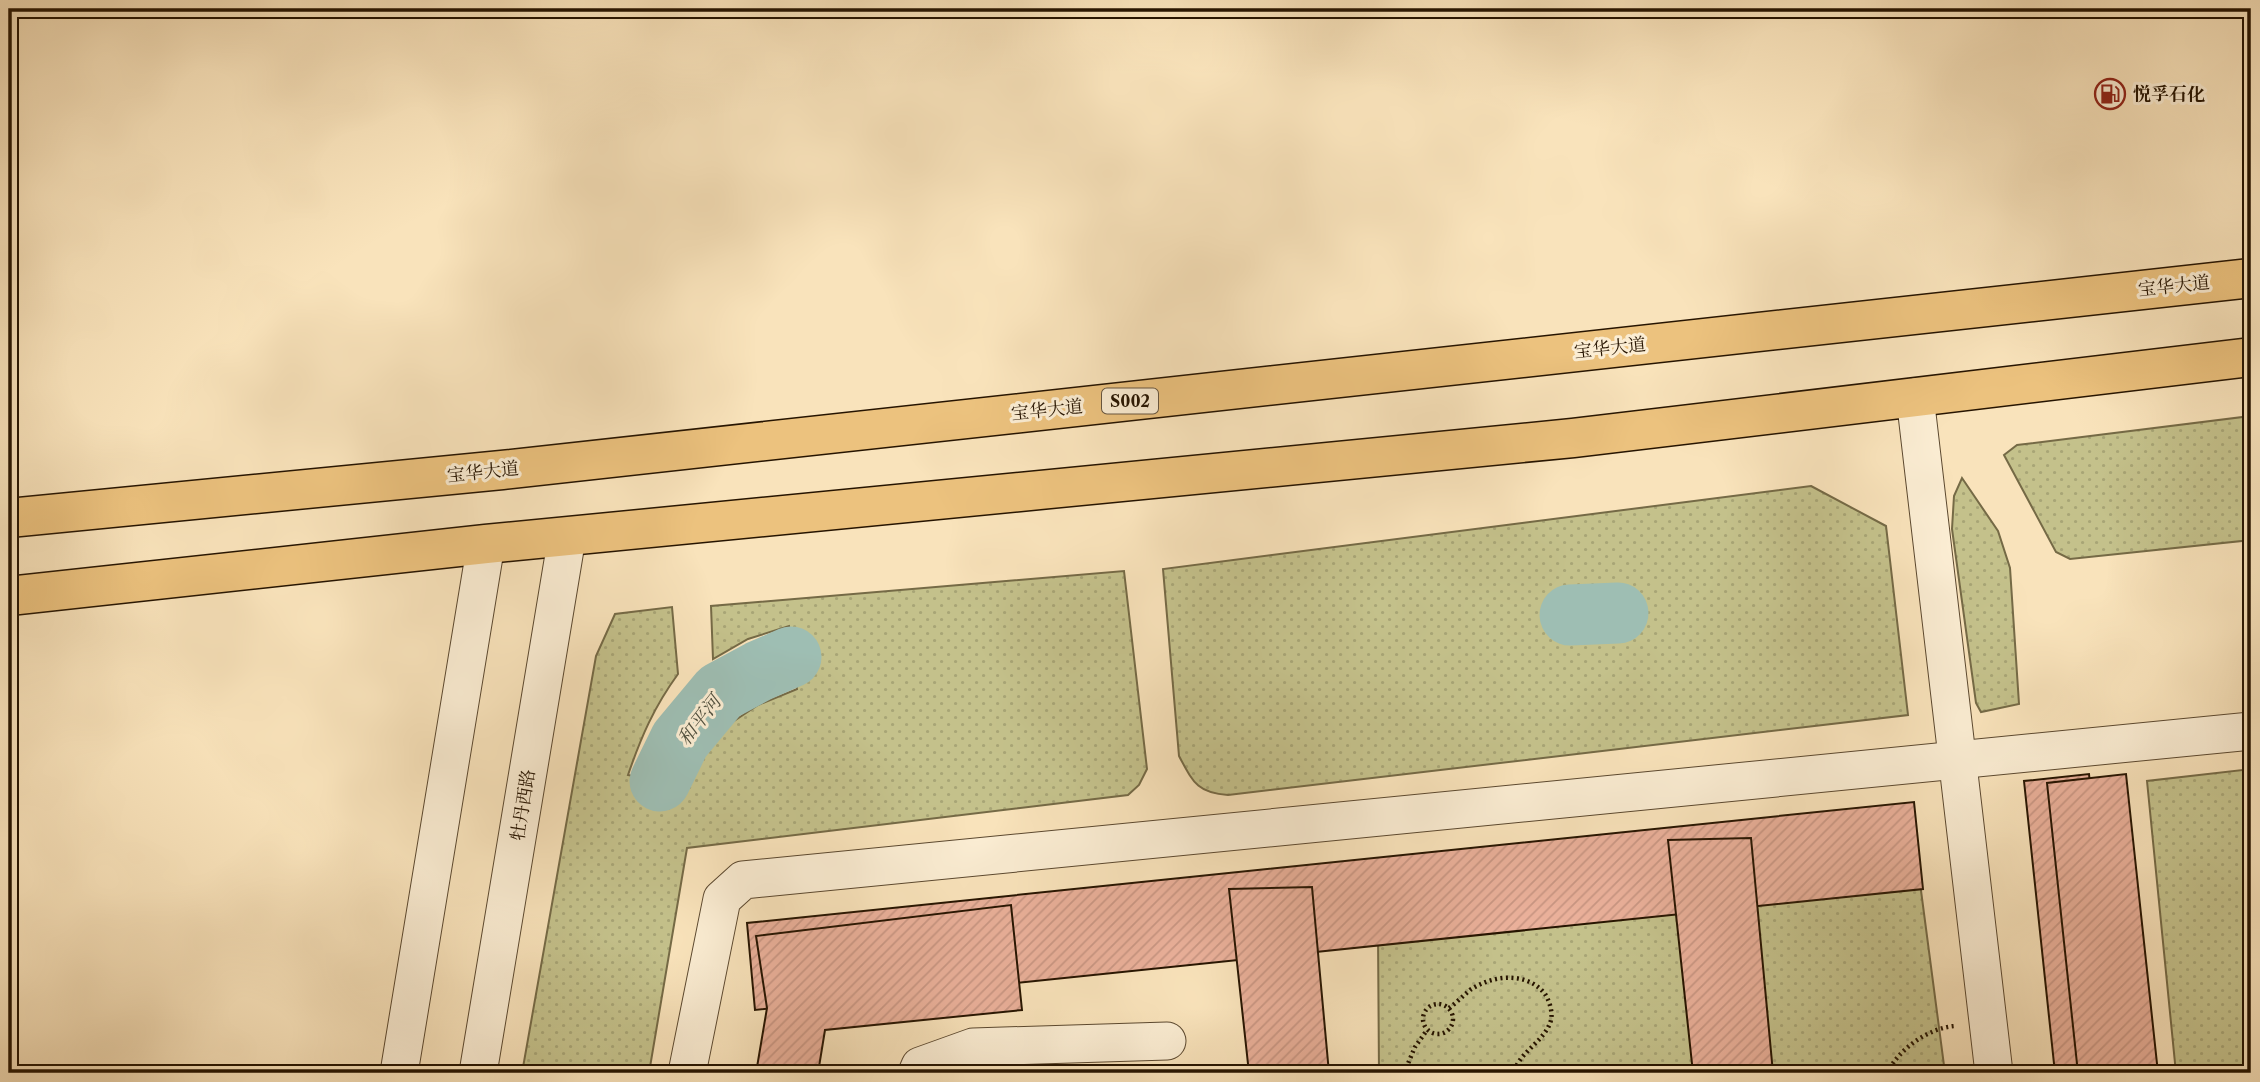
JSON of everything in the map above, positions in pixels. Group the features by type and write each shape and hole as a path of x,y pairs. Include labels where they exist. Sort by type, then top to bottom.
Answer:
{"main road":[{"name":"宝华大道","path":"9,518 530,467 2251,278"},
{"path":"9,597 486,544 1573,438 2251,357"}],"street":[{"path":"1915,397 1994,1073"},
{"name":"牡丹西路","path":"478,1073 567,537"},
{"path":"399,1073 486,544"},
{"path":"687,1073 722,899 743,880 2251,731"},
{"path":"918,1073 920,1066 973,1047 1167,1041"}],"path":[{"path":"1449,1009 1472,989 1492,981 1511,976 1538,985 1549,999 1551,1020 1539,1042 1514,1068 1515,1073"},
{"path":"1441,1004 1449,1009 1453,1017 1452,1027 1445,1033 1435,1034 1427,1030 1423,1022 1425,1012 1432,1006 1441,1004"},
{"path":"1887,1073 1893,1061 1911,1044 1944,1027 1988,1022"},
{"path":"1404,1073 1415,1047 1427,1030"}],"shaded area":[{"path":"2251,416 2251,540 2070,559 2056,552 2004,455 2017,445"},
{"path":"1962,478 1998,531 2010,568 2019,704 1981,712 1976,703 1952,529 1954,496"},
{"path":"1811,486 1886,526 1908,715 1228,795 1203,789 1188,773 1179,756 1163,569"},
{"path":"1124,571 1147,769 1139,785 1128,795 687,848 649,1073 522,1073 596,656 615,614 672,607 678,674 649,723 628,775 684,786 699,754 728,725 758,705 797,689 789,626 748,639 713,659 711,606"},
{"path":"2251,769 2251,1073 2176,1073 2147,781"},
{"path":"1920,883 1945,1073 1379,1073 1378,935"}],"building":[{"path":"2089,774 2121,1073 2055,1073 2024,781"},
{"path":"2126,774 2158,1073 2078,1073 2047,783"},
{"path":"1914,802 1923,889 755,1010 747,923"},
{"path":"1751,838 1773,1073 1693,1073 1668,840"},
{"path":"1312,887 1329,1073 1249,1073 1229,889"},
{"path":"1011,905 1022,1010 825,1030 818,1073 756,1073 767,1008 756,936"}],"waterway":[{"name":"和平河","path":"1570,615 1618,613"},
{"name":"和平河","path":"660,781 680,740 720,692 791,657"}],"place":[{"name":"悦孚石化","path":"2110,94"}]}
